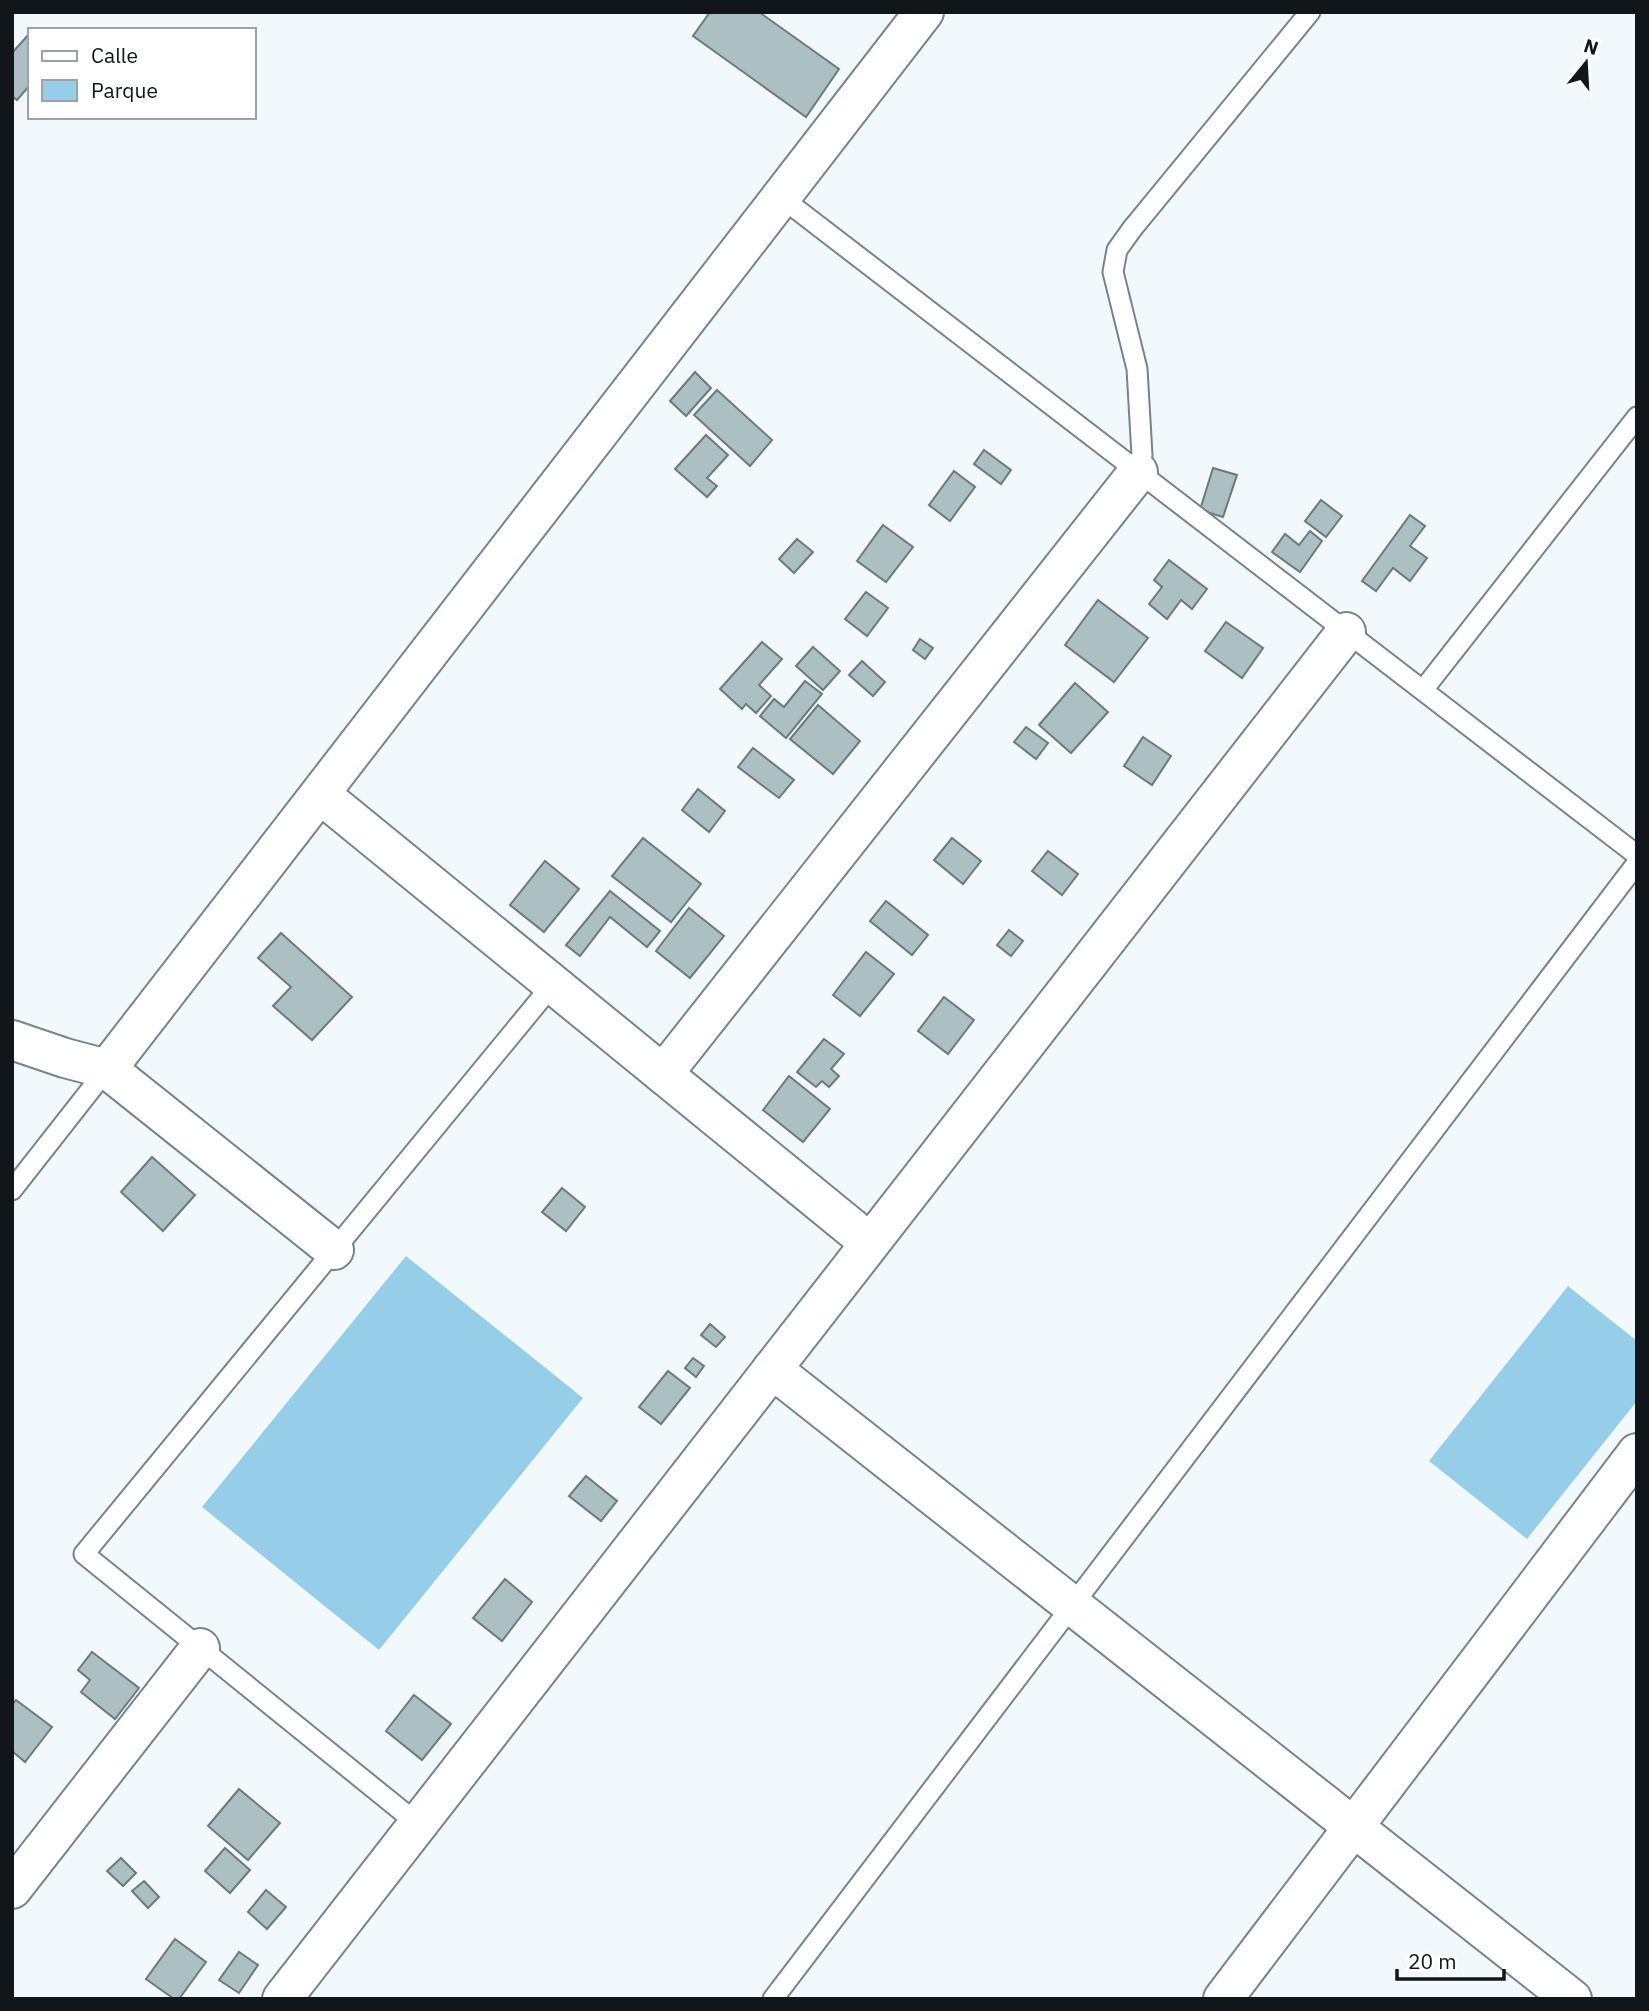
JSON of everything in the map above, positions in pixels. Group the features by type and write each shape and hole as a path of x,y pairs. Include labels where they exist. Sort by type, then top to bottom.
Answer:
{"street":[{"path":"107,1069 924,12"},
{"path":"663,1074 1138,472"},
{"path":"282,1999 1346,632"},
{"path":"320,794 870,1243"},
{"path":"12,1040 107,1069 334,1250"},
{"path":"772,1369 1572,1999"},
{"path":"1223,1999 1637,1453"},
{"path":"12,1889 200,1648"}],"lane":[{"path":"1138,472 1142,455 1137,369 1113,272 1117,250 1310,12"},
{"path":"782,198 1637,855"},
{"path":"1423,690 1637,417"},
{"path":"773,1999 1637,863"},
{"path":"418,1824 84,1554 552,984"},
{"path":"12,1190 107,1069"}],"green space":[{"path":"406,1256 583,1398 379,1650 202,1507"},
{"path":"1568,1286 1637,1341 1637,1401 1527,1539 1429,1461"}],"building":[{"path":"710,12 759,12 839,69 806,117 693,36"},
{"path":"28,35 28,87 17,100 12,96 12,53"},
{"path":"695,372 711,388 686,416 670,401"},
{"path":"717,390 772,440 750,466 694,415"},
{"path":"706,435 728,455 707,478 717,486 707,497 675,469"},
{"path":"984,450 1011,470 1001,484 974,464"},
{"path":"1213,468 1237,475 1223,517 1200,510"},
{"path":"954,471 975,487 950,521 929,505"},
{"path":"1321,500 1342,516 1326,537 1305,521"},
{"path":"1410,515 1425,526 1410,546 1427,558 1410,581 1393,568 1376,591 1362,581"},
{"path":"883,525 913,547 886,582 857,561"},
{"path":"1310,531 1322,541 1300,572 1272,552 1285,534 1299,545"},
{"path":"797,539 813,552 794,573 779,559"},
{"path":"1169,560 1207,589 1192,609 1181,600 1167,619 1149,604 1162,587 1154,580"},
{"path":"866,592 888,608 867,636 845,619"},
{"path":"1098,600 1148,638 1114,682 1065,645"},
{"path":"1226,622 1263,648 1242,678 1205,651"},
{"path":"920,639 933,648 925,659 913,650"},
{"path":"762,642 782,659 759,685 771,696 756,713 746,704 742,709 720,689"},
{"path":"813,647 840,671 823,690 796,666"},
{"path":"862,661 885,682 873,696 849,675"},
{"path":"805,681 822,694 786,738 760,716 774,699 784,707"},
{"path":"1075,683 1108,712 1071,753 1039,725"},
{"path":"818,705 860,741 833,774 790,739"},
{"path":"1026,727 1048,743 1036,759 1014,742"},
{"path":"1143,737 1171,756 1152,785 1124,766"},
{"path":"753,748 794,780 779,798 738,767"},
{"path":"698,789 725,811 709,832 682,810"},
{"path":"643,838 701,884 671,922 612,876"},
{"path":"952,838 981,861 963,884 934,860"},
{"path":"1048,851 1078,874 1062,895 1032,871"},
{"path":"545,861 579,889 544,932 510,905"},
{"path":"610,891 660,931 647,947 610,917 580,956 566,945"},
{"path":"886,901 928,935 912,955 870,921"},
{"path":"689,908 724,936 690,978 656,951"},
{"path":"1009,930 1023,941 1011,956 997,945"},
{"path":"281,933 352,997 312,1040 273,1006 291,987 258,958"},
{"path":"866,952 894,974 860,1016 833,995"},
{"path":"944,997 974,1020 948,1054 918,1031"},
{"path":"824,1039 844,1054 831,1069 839,1076 829,1087 822,1081 816,1087 797,1072"},
{"path":"789,1076 830,1109 803,1142 763,1110"},
{"path":"152,1157 195,1195 163,1231 121,1192"},
{"path":"562,1188 585,1207 566,1231 542,1212"},
{"path":"710,1324 725,1337 716,1347 701,1335"},
{"path":"693,1358 704,1366 696,1377 685,1368"},
{"path":"668,1371 690,1388 661,1424 639,1407"},
{"path":"586,1476 617,1501 601,1521 569,1496"},
{"path":"505,1579 532,1602 502,1641 473,1618"},
{"path":"92,1652 139,1688 115,1719 81,1692 90,1680 78,1670"},
{"path":"414,1695 451,1724 422,1760 386,1731"},
{"path":"16,1700 52,1727 25,1762 12,1751 12,1705"},
{"path":"239,1789 280,1823 248,1860 208,1826"},
{"path":"225,1848 250,1870 230,1893 205,1871"},
{"path":"121,1858 136,1873 123,1886 107,1871"},
{"path":"144,1881 159,1897 148,1908 132,1891"},
{"path":"266,1890 286,1907 267,1929 248,1912"},
{"path":"175,1939 206,1962 179,1999 174,1999 146,1979"},
{"path":"239,1952 258,1965 239,1993 219,1980"}]}
